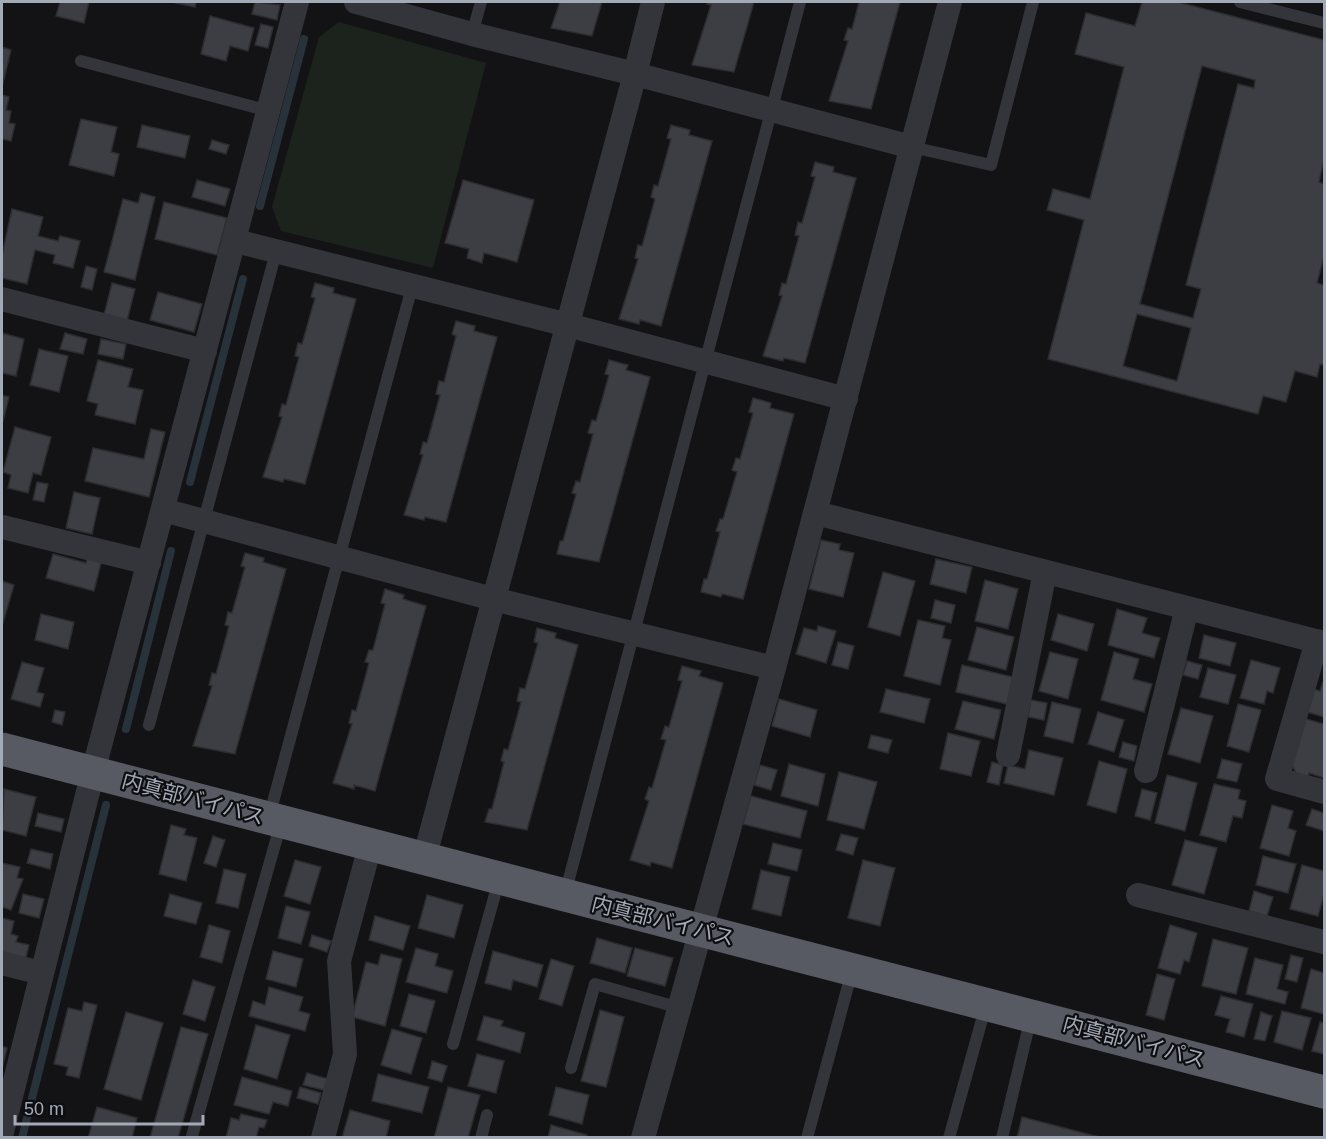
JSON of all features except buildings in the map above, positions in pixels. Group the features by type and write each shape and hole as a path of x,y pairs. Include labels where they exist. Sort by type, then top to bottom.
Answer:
{"highway":[{"name":"内真部バイパス","path":"2,749 1324,1092"}],"street":[{"path":"2,1132 93,772 236,241 297,2"},
{"path":"356,2 912,147"},
{"path":"424,859 653,2"},
{"path":"643,1137 703,931 816,513 950,2"},
{"path":"236,241 568,325 846,399"},
{"path":"2,299 205,351"},
{"path":"163,510 493,599 774,668"},
{"path":"816,513 1321,642 1277,779 1324,792"},
{"path":"2,527 149,563"},
{"path":"1008,755 1045,572"},
{"path":"1146,771 1187,608"},
{"path":"323,1137 345,1054 339,961 370,846"},
{"path":"1138,895 1324,942"},
{"path":"2,963 41,973"}],"lane":[{"path":"472,34 481,2"},
{"path":"564,895 800,2"},
{"path":"912,147 991,165 1033,2"},
{"path":"1240,2 1324,23"},
{"path":"81,61 269,111"},
{"path":"149,725 276,252"},
{"path":"192,1136 275,820 338,557 412,287"},
{"path":"453,1044 500,879"},
{"path":"807,1137 853,969"},
{"path":"571,1068 595,984 680,1008"},
{"path":"949,1137 986,1004"},
{"path":"1002,1137 1031,1016"},
{"path":"481,1137 488,1115"}],"shaded area":[{"path":"339,22 486,63 433,268 281,231 272,207 319,37"}],"waterway":[{"path":"260,206 304,39"},
{"path":"190,482 243,279"},
{"path":"126,729 171,551"},
{"path":"22,1138 106,805"}]}
